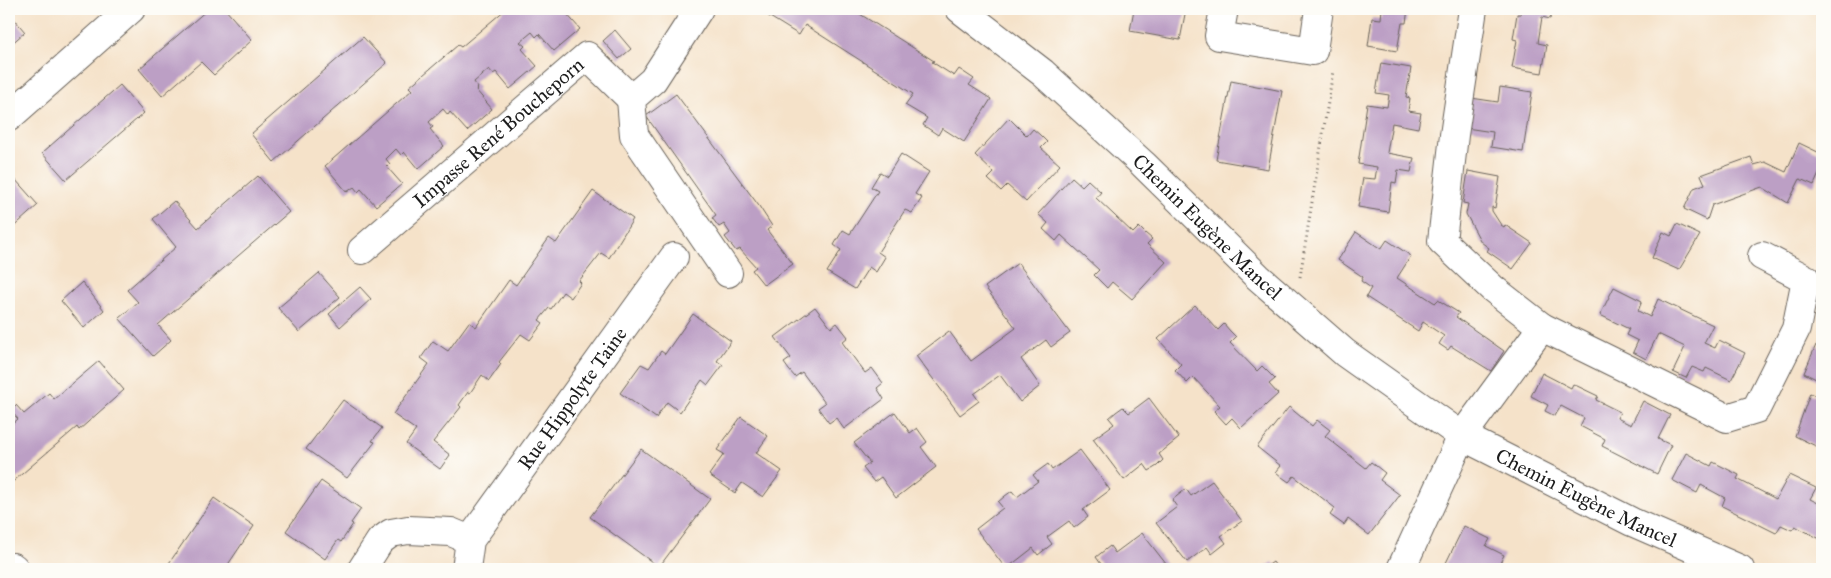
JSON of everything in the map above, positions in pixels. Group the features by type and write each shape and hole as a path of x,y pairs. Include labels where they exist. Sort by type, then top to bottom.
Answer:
{"street":[{"path":"9,118 131,9"},
{"path":"699,9 653,80 631,99 634,135 728,273"},
{"name":"Chemin Eugène Mancel","path":"960,9 1043,74 1143,164 1258,277 1345,352 1462,436 1632,522 1740,569"},
{"path":"1224,9 1219,36 1313,51 1319,9"},
{"path":"1472,9 1454,135 1442,241 1492,288 1542,327 1727,418 1756,409 1796,329 1806,279 1762,256"},
{"name":"Impasse René Boucheporn","path":"362,250 587,56 631,99"},
{"name":"Rue Hippolyte Taine","path":"466,569 470,540 674,257"},
{"path":"1401,569 1462,436 1542,327"},
{"path":"362,569 380,541 392,533 408,530 451,532 470,540"}],"path":[{"path":"1295,309 1334,67"}],"building":[{"path":"208,9 225,9 252,40 214,75 201,62 162,96 139,69"},
{"path":"506,9 568,9 565,12 580,29 554,51 539,34 536,37 532,32 520,42 525,46 522,49 537,66 510,89 496,72 493,74 489,69 474,82 478,88 476,90 492,109 467,131 450,112 448,115 443,109 429,122 433,127 430,129 444,146 418,169 404,152 401,155 396,149 386,159 390,164 387,167 402,184 376,206 361,189 358,192 354,187 347,192 325,166 412,90 409,87 458,45 461,47"},
{"path":"757,9 852,9 934,61 932,62 954,76 959,69 974,79 969,85 991,99 964,142 942,128 938,135 923,125 927,118 905,105 913,94 805,25 799,35"},
{"path":"1134,9 1186,9 1180,40 1130,31"},
{"path":"1382,9 1408,9 1406,23 1402,23 1397,51 1368,46 1372,18 1381,19"},
{"path":"1522,9 1552,9 1550,19 1542,17 1538,43 1547,45 1542,73 1512,68 1517,40 1513,39 1517,14 1521,14"},
{"path":"9,13 25,32 9,46"},
{"path":"615,30 631,49 619,59 603,41"},
{"path":"363,37 387,63 274,162 251,134"},
{"path":"1381,63 1411,68 1406,97 1410,98 1408,111 1421,113 1418,128 1392,123 1387,153 1414,158 1411,172 1398,170 1396,183 1392,182 1388,212 1358,207 1363,178 1375,179 1377,167 1358,164 1367,104 1387,107 1389,95 1376,93"},
{"path":"1231,81 1282,91 1268,169 1216,160"},
{"path":"120,85 144,113 66,180 42,153"},
{"path":"1500,87 1532,92 1523,152 1491,147 1493,132 1466,128 1471,98 1498,102"},
{"path":"676,94 759,206 772,226 767,230 793,264 764,285 752,270 756,267 740,249 736,251 725,237 730,233 724,224 719,227 712,218 716,215 646,116"},
{"path":"1009,118 1027,136 1033,129 1040,135 1047,142 1041,148 1060,165 1026,202 1007,185 1001,191 988,179 994,173 975,155"},
{"path":"1799,143 1822,154 1822,167 1814,185 1800,179 1788,203 1762,187 1712,205 1707,220 1684,209 1694,188 1705,184 1701,175 1751,157 1754,165 1765,162 1786,172"},
{"path":"901,154 929,172 915,194 922,198 912,213 905,210 878,252 885,257 876,272 869,267 855,289 827,272 841,250 834,245 843,230 850,234 878,191 871,187 880,172 887,176"},
{"path":"1468,171 1500,177 1495,208 1492,207 1492,211 1501,225 1504,227 1505,225 1532,243 1513,269 1487,251 1489,248 1481,242 1466,214 1468,204 1463,203"},
{"path":"258,176 289,212 158,325 171,340 153,356 119,318 138,302 127,290 176,247 153,219 174,201 198,228"},
{"path":"1072,177 1082,186 1088,180 1101,192 1096,198 1133,233 1139,227 1152,239 1147,244 1166,262 1132,299 1112,282 1107,288 1094,275 1099,270 1061,235 1056,241 1043,229 1048,223 1038,214"},
{"path":"14,178 38,205 9,231 9,183"},
{"path":"593,191 633,219 609,258 601,253 579,281 581,283 571,298 563,292 551,309 549,308 539,320 543,323 530,340 521,334 499,362 501,364 489,381 482,375 470,393 468,392 459,405 461,407 433,442 450,455 440,469 406,444 416,430 393,414 429,364 421,358 433,341 448,351 469,322 476,327 509,280 516,285 549,238 556,243"},
{"path":"1677,224 1700,235 1679,270 1652,258 1663,232 1671,236"},
{"path":"1356,232 1381,249 1387,240 1411,256 1397,278 1435,303 1438,300 1459,313 1456,317 1504,351 1491,371 1451,346 1448,350 1439,344 1444,336 1423,322 1418,331 1366,297 1371,288 1361,281 1363,277 1338,260"},
{"path":"1018,263 1070,333 1051,347 1046,340 1021,359 1040,386 1020,402 1000,375 974,394 979,401 960,415 916,356 949,331 971,361 1016,328 985,287"},
{"path":"319,273 340,297 299,332 278,308"},
{"path":"82,282 104,310 84,328 61,301"},
{"path":"360,287 371,299 340,327 329,314"},
{"path":"1614,287 1642,301 1638,311 1650,317 1658,299 1713,325 1704,343 1715,348 1719,340 1745,353 1731,380 1706,368 1704,372 1692,367 1686,378 1673,372 1685,347 1658,334 1646,359 1633,352 1638,341 1626,335 1629,329 1600,315"},
{"path":"1195,305 1218,330 1224,324 1236,337 1230,343 1257,371 1262,366 1275,379 1269,384 1278,394 1241,428 1232,418 1226,424 1214,411 1220,406 1193,377 1187,383 1175,370 1181,364 1158,339"},
{"path":"815,307 831,328 837,323 848,337 842,342 865,373 872,368 883,383 877,388 884,399 844,429 836,418 829,423 818,408 825,403 802,372 795,377 789,370 784,363 791,358 775,337"},
{"path":"693,314 731,341 717,361 723,365 708,385 702,380 680,412 667,402 656,418 620,393 641,364 649,368 661,351 665,354"},
{"path":"1816,345 1822,348 1822,382 1804,373"},
{"path":"99,361 124,390 79,430 77,427 9,485 9,427 18,419 10,410 16,405 24,414 49,393 54,399"},
{"path":"1542,373 1571,388 1573,384 1598,396 1596,400 1620,412 1617,418 1631,425 1643,401 1670,415 1658,439 1671,445 1657,474 1602,446 1605,439 1580,426 1584,418 1561,406 1555,416 1545,411 1548,405 1531,396"},
{"path":"1810,393 1822,399 1822,449 1795,436"},
{"path":"1149,398 1179,438 1159,454 1163,460 1157,466 1149,471 1144,464 1124,480 1093,439 1114,424 1109,418 1116,412 1123,407 1129,413"},
{"path":"343,400 382,428 372,441 375,442 347,478 306,449"},
{"path":"1289,407 1312,426 1317,420 1330,430 1325,436 1366,468 1371,462 1385,473 1380,480 1400,495 1369,535 1348,519 1344,525 1330,515 1335,508 1294,476 1289,482 1282,477 1276,472 1281,466 1257,447"},
{"path":"895,412 910,433 917,428 927,442 921,447 936,467 896,498 881,477 874,482 863,468 870,463 854,443"},
{"path":"741,417 768,436 756,453 782,471 763,497 742,483 735,493 709,475 724,454 717,450"},
{"path":"641,449 710,499 659,567 590,517"},
{"path":"1080,450 1110,490 1083,510 1088,517 1074,528 1069,521 1047,537 1052,544 1038,555 1033,548 1006,569 976,529 1003,508 998,502 1005,496 1012,491 1017,497 1038,481 1033,475 1041,469 1048,464 1052,470"},
{"path":"1686,453 1711,466 1713,462 1739,475 1737,479 1776,499 1789,475 1816,488 1810,499 1822,505 1822,540 1795,526 1792,530 1781,525 1776,533 1722,506 1725,498 1701,485 1697,493 1672,480"},
{"path":"321,481 361,509 341,542 338,540 325,559 286,531"},
{"path":"1212,481 1242,521 1221,536 1226,543 1212,554 1207,547 1187,562 1156,523 1177,507 1172,500 1186,489 1191,496"},
{"path":"214,498 254,526 225,569 165,569"},
{"path":"1464,526 1490,539 1486,546 1504,555 1497,569 1443,569"},
{"path":"1142,533 1170,569 1095,569 1101,564 1096,557 1110,546 1115,553"},
{"path":"1273,562 1278,569 1263,569"}]}
